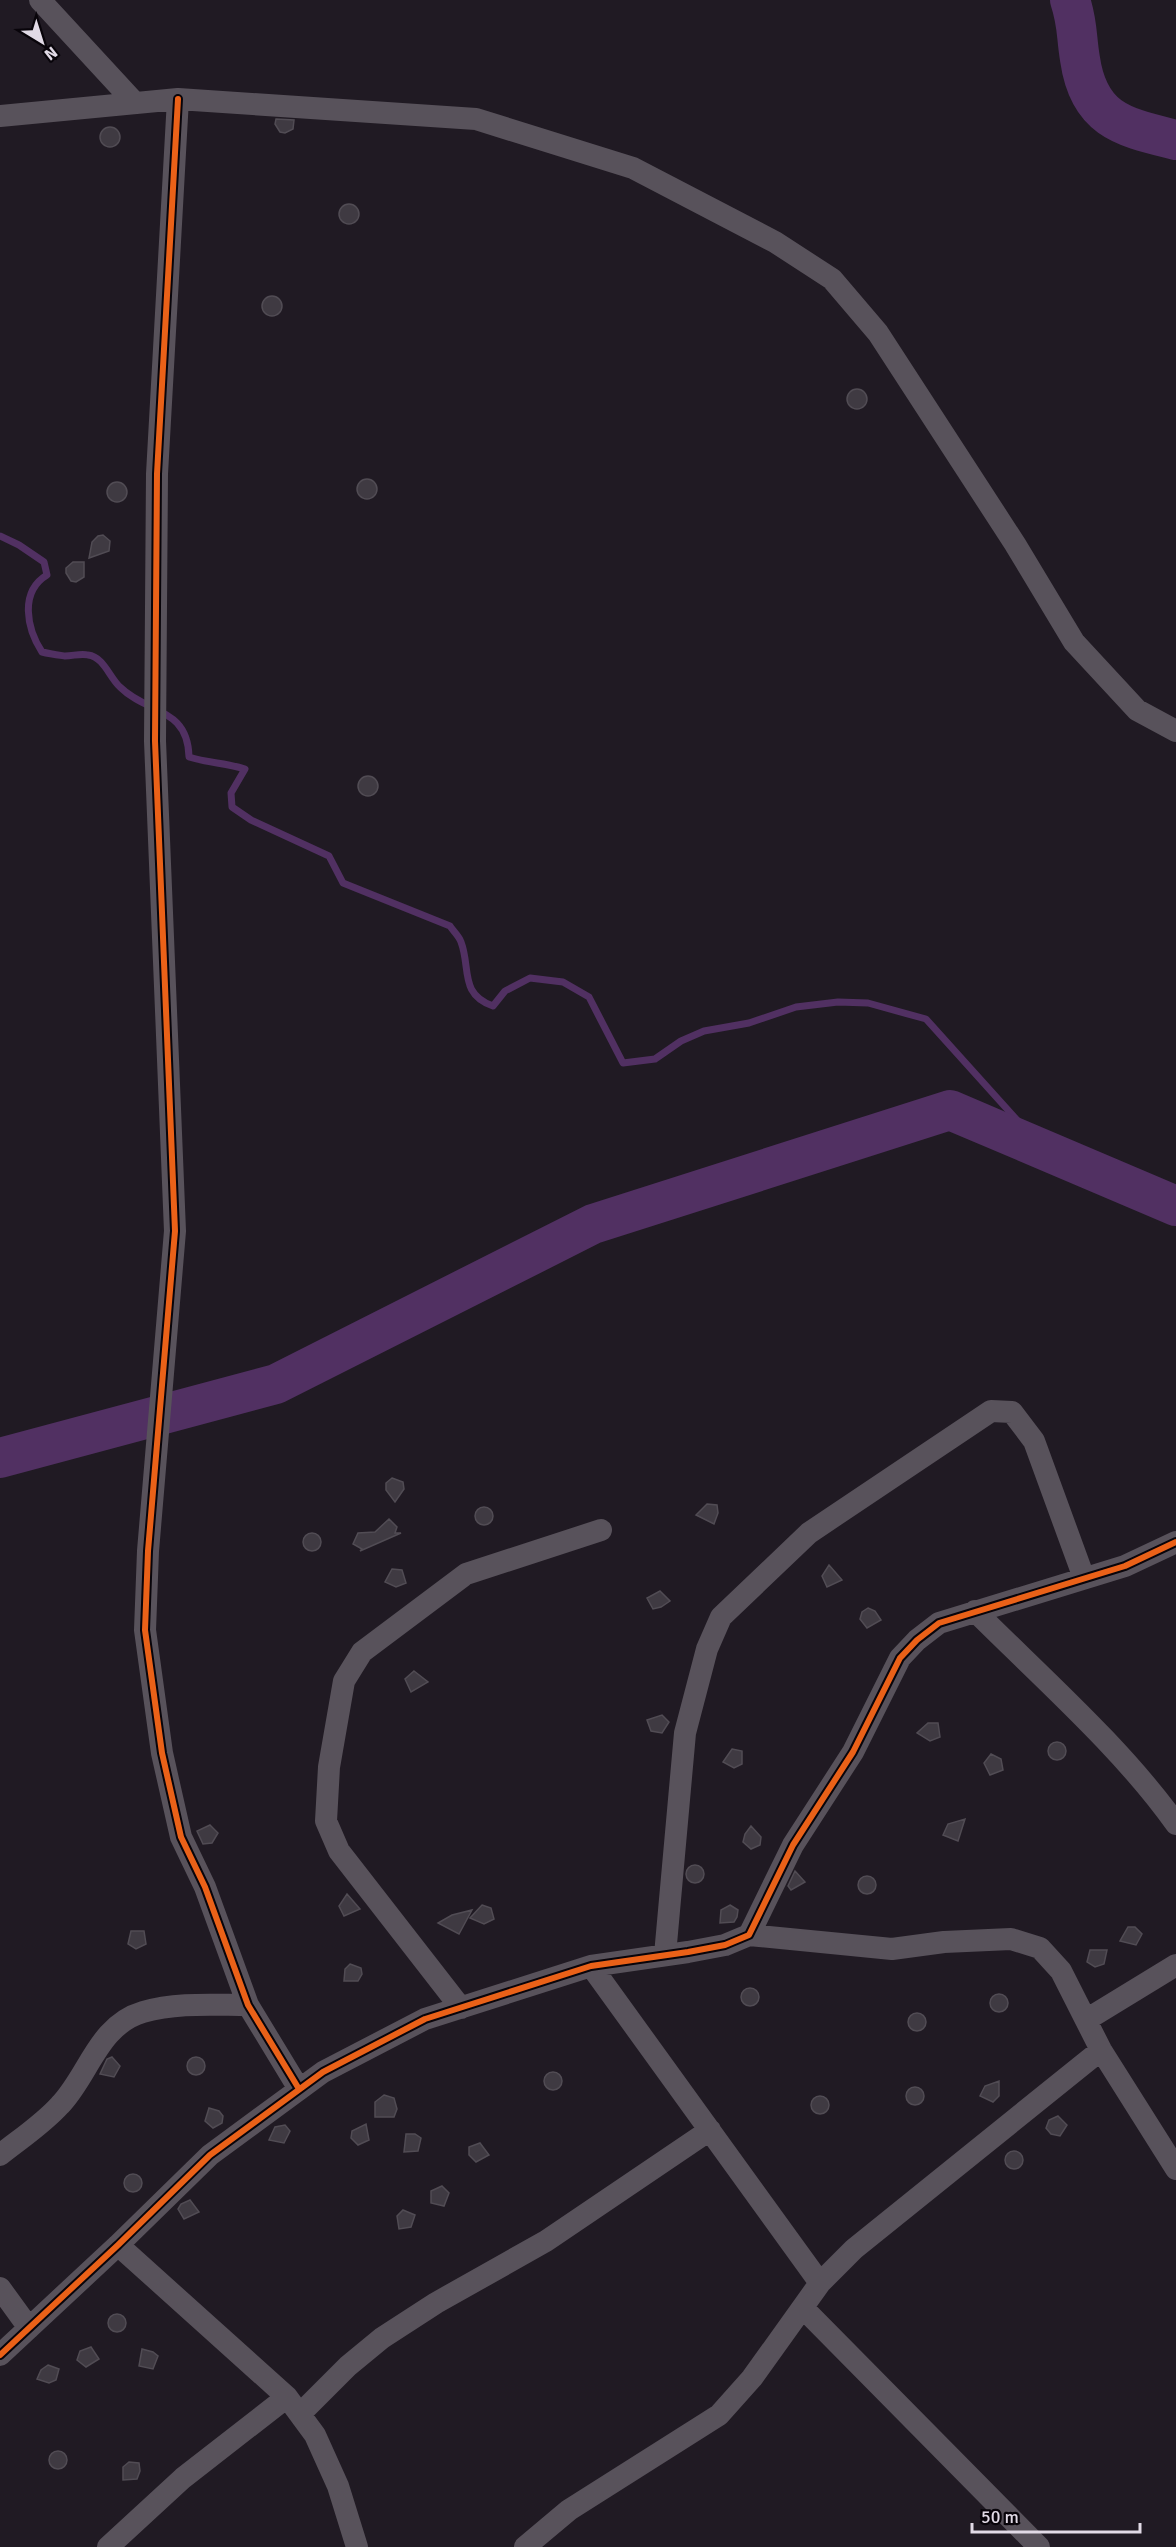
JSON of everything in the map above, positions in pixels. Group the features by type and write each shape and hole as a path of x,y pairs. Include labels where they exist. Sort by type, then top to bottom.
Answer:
{"street":[{"path":"40,0 135,103"},
{"path":"178,99 157,474 155,729 175,1232 148,1551 145,1630 162,1753 181,1837 205,1887 248,2005 299,2089"},
{"path":"0,116 178,99 476,119 633,168 775,242 832,279 878,333 1015,544 1074,642 1137,710 1176,731"},
{"path":"665,1955 685,1733 707,1649 721,1617 802,1540 991,1411 1012,1412 1035,1441 1084,1578"},
{"path":"461,2008 339,1851 326,1821 329,1767 344,1681 362,1652 466,1574 601,1530"},
{"path":"749,1935 793,1845 853,1752 900,1658 917,1640 939,1623 1125,1566 1176,1542"},
{"path":"975,1611 1098,1734 1160,1802 1176,1824"},
{"path":"0,2355 210,2155 323,2072 425,2019 591,1966 725,1945 749,1935 892,1949 944,1942 1011,1939 1040,1948 1061,1971 1101,2050 1176,2169"},
{"path":"1086,2020 1176,1965"},
{"path":"591,1966 820,2283"},
{"path":"0,2155 60,2106 78,2082 95,2050 118,2025 141,2012 170,2006 248,2005"},
{"path":"525,2547 569,2510 719,2415 752,2378 820,2283 855,2249 1101,2050"},
{"path":"108,2547 183,2478 294,2406 382,2338 436,2303 546,2241 710,2130"},
{"path":"118,2245 294,2406 315,2435 339,2486 357,2547"},
{"path":"0,2288 28,2328"},
{"path":"803,2308 1039,2547"}],"building":[{"path":"276,119 294,120 293,129 285,133 280,132 275,124"},
{"path":"110,127 117,130 120,137 117,144 110,147 103,144 100,137 103,130"},
{"path":"349,204 356,207 359,214 356,221 349,224 342,221 339,214 342,207"},
{"path":"272,296 279,299 282,306 279,313 272,316 265,313 262,306 265,299"},
{"path":"857,389 864,392 867,399 864,406 857,409 850,406 847,399 850,392"},
{"path":"367,479 374,482 377,489 374,496 367,499 360,496 357,489 360,482"},
{"path":"117,482 124,485 127,492 124,499 117,502 110,499 107,492 110,485"},
{"path":"103,535 110,541 109,551 89,558 92,542 98,536"},
{"path":"73,562 84,562 84,577 76,582 71,581 66,573 66,568"},
{"path":"368,776 375,779 378,786 375,793 368,796 361,793 358,786 361,779"},
{"path":"392,1478 403,1482 404,1489 395,1502 386,1490 386,1483"},
{"path":"707,1504 717,1505 718,1513 714,1524 696,1515"},
{"path":"484,1507 490,1510 493,1516 490,1522 484,1525 478,1522 475,1516 478,1510"},
{"path":"389,1519 397,1527 395,1533 401,1533 360,1551 362,1549 353,1544 358,1533 375,1532"},
{"path":"312,1533 318,1536 321,1542 318,1548 312,1551 306,1548 303,1542 306,1536"},
{"path":"829,1565 842,1580 827,1587 822,1576"},
{"path":"392,1569 402,1570 406,1583 396,1587 385,1582"},
{"path":"660,1591 670,1601 653,1609 647,1598"},
{"path":"868,1608 875,1611 881,1620 867,1628 860,1619 862,1612"},
{"path":"414,1671 428,1682 411,1692 405,1679"},
{"path":"662,1715 669,1722 662,1733 651,1731 647,1720"},
{"path":"928,1723 938,1723 940,1737 930,1741 917,1733"},
{"path":"1057,1742 1063,1745 1066,1751 1063,1757 1057,1760 1051,1757 1048,1751 1051,1745"},
{"path":"732,1749 742,1751 742,1764 734,1768 723,1762"},
{"path":"991,1754 1001,1759 1003,1770 990,1775 984,1763"},
{"path":"965,1819 958,1841 943,1835 948,1824"},
{"path":"210,1825 218,1833 212,1843 203,1844 197,1831"},
{"path":"751,1826 761,1837 760,1845 751,1849 743,1842"},
{"path":"695,1865 701,1868 704,1874 701,1880 695,1883 689,1880 686,1874 689,1868"},
{"path":"795,1871 805,1882 791,1890 788,1886"},
{"path":"867,1876 873,1879 876,1885 873,1891 867,1894 861,1891 858,1885 861,1879"},
{"path":"347,1894 360,1909 344,1916 339,1906"},
{"path":"482,1905 491,1908 494,1919 484,1924 470,1918"},
{"path":"730,1905 738,1910 737,1917 734,1922 720,1923 721,1910"},
{"path":"472,1910 459,1934 438,1923 452,1915"},
{"path":"1128,1927 1135,1927 1142,1934 1136,1945 1120,1941"},
{"path":"131,1931 144,1931 146,1944 136,1949 128,1944"},
{"path":"1090,1950 1107,1950 1104,1964 1095,1967 1087,1962"},
{"path":"350,1964 361,1968 362,1974 358,1981 344,1981 345,1969"},
{"path":"750,1988 756,1991 759,1997 756,2003 750,2006 744,2003 741,1997 744,1991"},
{"path":"999,1994 1005,1997 1008,2003 1005,2009 999,2012 993,2009 990,2003 993,1997"},
{"path":"917,2013 923,2016 926,2022 923,2028 917,2031 911,2028 908,2022 911,2016"},
{"path":"112,2057 120,2066 114,2077 100,2074 107,2059"},
{"path":"196,2057 202,2060 205,2066 202,2072 196,2075 190,2072 187,2066 190,2060"},
{"path":"553,2072 559,2075 562,2081 559,2087 553,2090 547,2087 544,2081 547,2075"},
{"path":"999,2081 999,2096 993,2102 980,2096 985,2086"},
{"path":"915,2087 921,2090 924,2096 921,2102 915,2105 909,2102 906,2096 909,2090"},
{"path":"384,2095 394,2098 397,2109 394,2117 375,2117 375,2102"},
{"path":"820,2096 826,2099 829,2105 826,2111 820,2114 814,2111 811,2105 814,2099"},
{"path":"209,2108 219,2111 223,2116 222,2123 213,2128 205,2121"},
{"path":"1058,2116 1067,2125 1060,2136 1051,2134 1046,2128 1049,2120"},
{"path":"366,2124 369,2140 358,2145 351,2138 352,2131"},
{"path":"285,2125 290,2131 284,2143 269,2140 275,2127"},
{"path":"406,2134 415,2134 421,2138 418,2151 404,2152"},
{"path":"480,2143 489,2155 476,2162 469,2155 469,2147"},
{"path":"1014,2151 1020,2154 1023,2160 1020,2166 1014,2169 1008,2166 1005,2160 1008,2154"},
{"path":"133,2174 139,2177 142,2183 139,2189 133,2192 127,2189 124,2183 127,2177"},
{"path":"442,2186 449,2193 444,2206 431,2203 431,2191"},
{"path":"190,2200 199,2212 184,2219 178,2209 181,2204"},
{"path":"403,2210 415,2215 411,2227 399,2229 397,2216"},
{"path":"117,2314 123,2317 126,2323 123,2329 117,2332 111,2329 108,2323 111,2317"},
{"path":"91,2347 99,2359 86,2367 77,2360 80,2351"},
{"path":"142,2349 158,2356 153,2369 139,2366"},
{"path":"48,2365 59,2369 56,2380 49,2383 37,2379 41,2370"},
{"path":"58,2451 64,2454 67,2460 64,2466 58,2469 52,2466 49,2460 52,2454"},
{"path":"129,2462 139,2463 140,2471 137,2479 123,2480 123,2467"}],"waterway":[{"path":"1070,0 1080,59 1091,96 1112,118 1125,125 1176,140"},
{"path":"0,536 19,545 44,562 47,575 32,591 28,611 33,633 42,652 65,656 85,654 98,659 116,683 131,696 174,720 182,729 187,741 189,757 245,769 231,793 232,807 251,820 329,856 343,883 450,926 461,942 471,987 482,1001 493,1006 505,991 530,978 563,982 589,997 623,1063 655,1059 681,1041 704,1031 749,1023 796,1007 838,1002 868,1003 926,1019 1044,1150"},
{"path":"0,1458 276,1384 593,1224 950,1110 1176,1206"}],"cycle path":[{"path":"178,99 157,474 155,741 175,1231 148,1551 145,1630 162,1753 181,1837 205,1887 248,2005 299,2089"},
{"path":"0,2355 210,2155 323,2072 425,2019 591,1966 725,1945 749,1935 793,1845 853,1752 900,1658 917,1640 939,1623 1125,1566 1176,1542"}]}
